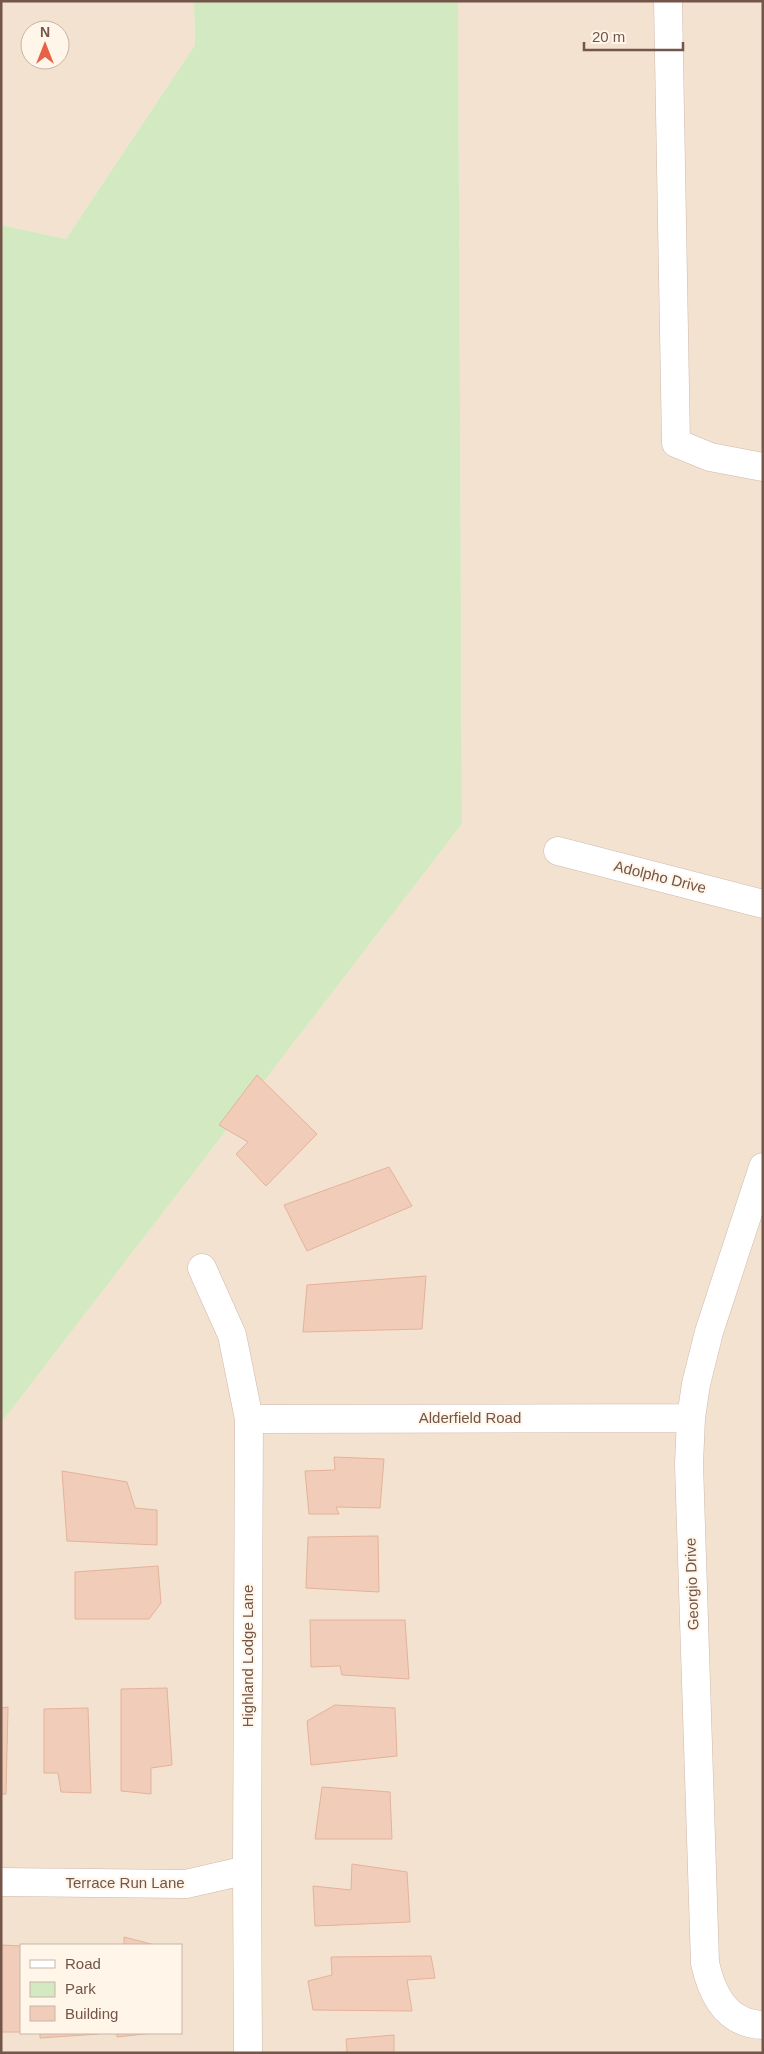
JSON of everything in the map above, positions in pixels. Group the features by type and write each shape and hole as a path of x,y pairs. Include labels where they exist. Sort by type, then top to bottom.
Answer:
{"street":[{"path":"668,1 676,443 710,457 763,467"},
{"name":"Adolpho Drive","path":"558,851 763,904"},
{"name":"Georgio Drive","path":"763,1167 709,1332 696,1384 691,1418 689,1499 705,1963 709,1982 724,2007 738,2020 753,2024 763,2024"},
{"name":"Highland Lodge Lane","path":"202,1268 232,1335 249,1419 248,2053"},
{"name":"Alderfield Road","path":"249,1419 691,1418"},
{"name":"Terrace Run Lane","path":"1,1882 186,1884 247,1870"}],"shaded area":[{"path":"1,1 194,1 195,45 66,239 1,225"},
{"path":"458,1 763,1 763,2053 1,2053 1,1423 462,824"}],"green space":[{"path":"194,1 458,1 462,824 1,1423 1,225 66,239 195,45"}],"building":[{"path":"257,1075 317,1134 266,1186 236,1154 248,1142 219,1125"},
{"path":"389,1167 412,1206 307,1251 284,1205"},
{"path":"426,1276 422,1329 303,1332 307,1285"},
{"path":"334,1457 384,1459 380,1508 336,1507 339,1514 309,1514 305,1471 335,1470"},
{"path":"62,1471 127,1482 135,1508 157,1510 157,1545 67,1541"},
{"path":"378,1536 379,1592 306,1588 308,1537"},
{"path":"158,1566 161,1603 149,1619 75,1619 75,1572"},
{"path":"310,1620 405,1620 409,1679 342,1675 340,1666 311,1667"},
{"path":"167,1688 172,1765 151,1768 151,1794 121,1791 121,1689"},
{"path":"335,1705 395,1708 397,1756 311,1765 307,1721"},
{"path":"8,1707 6,1794 1,1794 1,1708"},
{"path":"88,1708 91,1793 61,1792 58,1773 44,1773 44,1709"},
{"path":"322,1787 390,1792 392,1839 315,1839"},
{"path":"352,1864 407,1872 410,1922 315,1926 313,1886 351,1890"},
{"path":"124,1937 151,1944 124,1944"},
{"path":"1,1945 20,1946 20,2032 1,2032"},
{"path":"431,1956 435,1978 407,1980 412,2011 313,2010 308,1981 332,1975 331,1957"},
{"path":"40,2034 99,2034 40,2038"},
{"path":"117,2034 144,2034 117,2037"},
{"path":"394,2035 394,2053 338,2053 347,2052 346,2039"}]}
